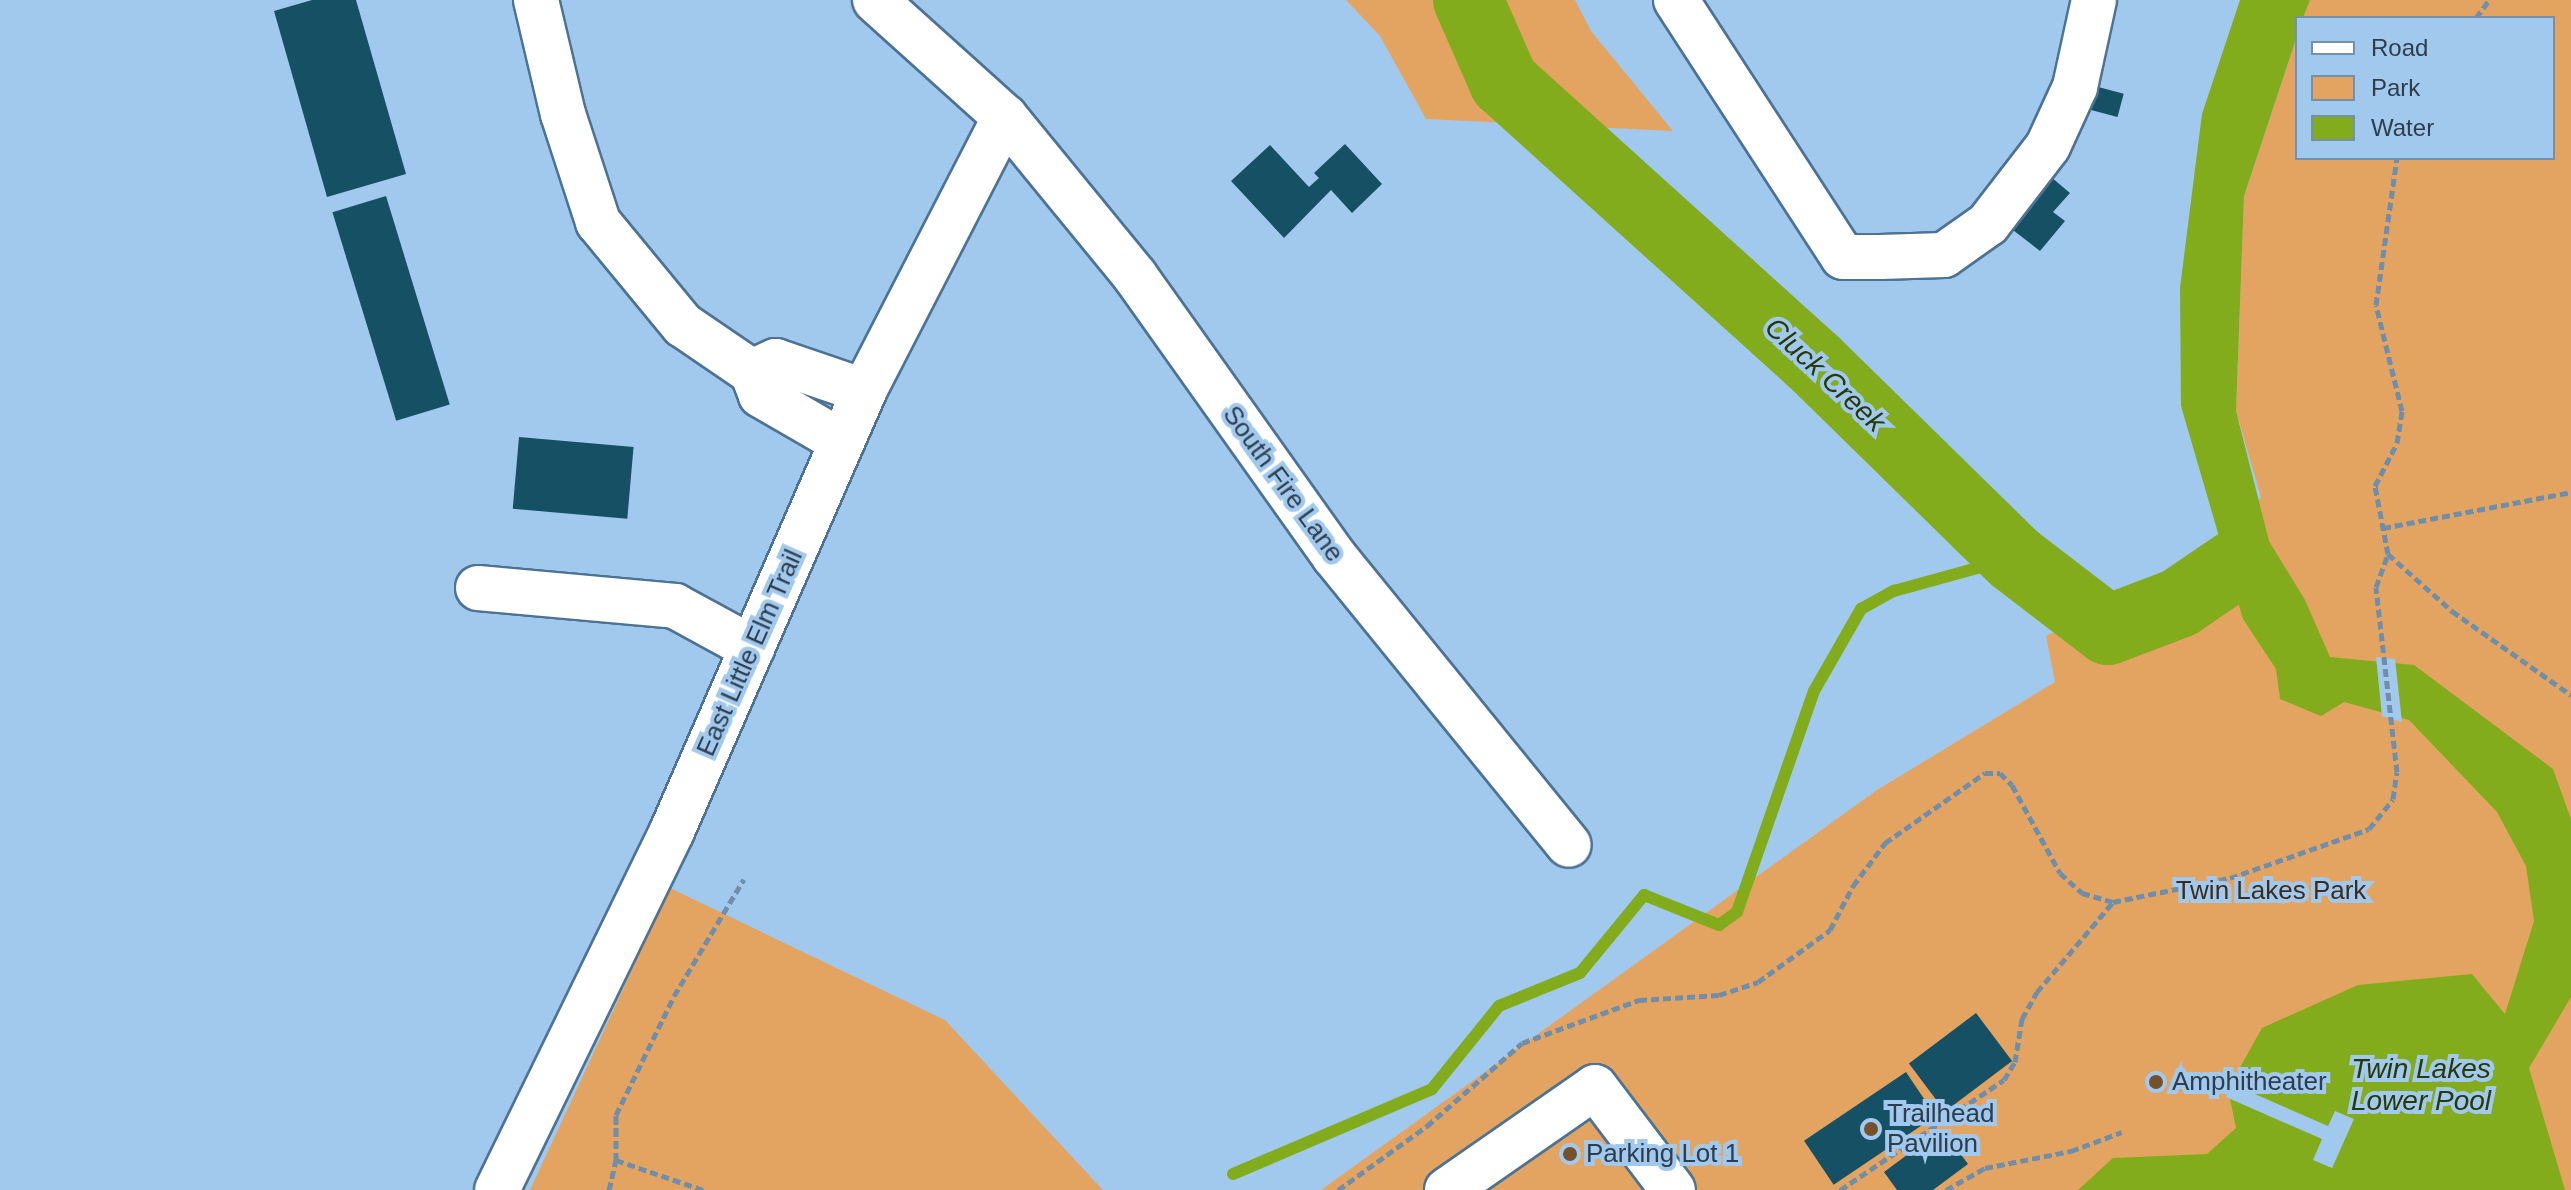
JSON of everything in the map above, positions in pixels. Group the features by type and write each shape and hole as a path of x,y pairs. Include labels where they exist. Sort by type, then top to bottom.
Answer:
{"street":[{"path":"536,0 563,114 598,222 683,325 752,372 761,395 842,442"},
{"name":"South Fire Lane","path":"875,0 1005,117 1135,276 1334,556 1569,845"},
{"path":"1676,0 1843,257 1944,255 1988,224 2048,146 2075,87 2094,0"},
{"name":"East Little Elm Trail","path":"497,1190 672,831 864,391 1005,117"},
{"path":"752,372 776,361 864,391"},
{"path":"478,588 675,606 752,648"},
{"path":"1447,1190 1595,1087 1673,1190"}],"path":[{"path":"1338,1190 1427,1126 1522,1043 1639,1000 1719,995 1758,982 1830,930 1853,886 1885,843 1985,773 2000,773 2012,785 2060,873 2082,893 2113,902 2230,878 2369,829 2393,799 2397,772 2376,587 2388,554 2375,486 2397,443 2402,411 2376,305 2397,160"},
{"path":"2383,528 2571,492"},
{"path":"2388,554 2452,611 2571,695"},
{"path":"609,1190 616,1160 616,1115 674,996 744,879"},
{"path":"1840,1190 1849,1188 2004,1080 2015,1062 2022,1019 2037,992 2113,902"},
{"path":"1946,1190 1985,1168 2071,1151 2122,1132"},
{"path":"616,1160 703,1190"}],"green space":[{"path":"1346,0 1575,0 1591,31 1673,131 1426,119 1380,36"},
{"name":"Twin Lakes Park","path":"2310,0 2571,0 2571,1190 1321,1190 1877,790 2055,682 2046,636 2227,548 2261,497 2236,411 2244,196 2295,42 2295,160 2555,160 2555,16 2304,16"},
{"path":"670,888 945,1020 1103,1190 530,1190"}],"water":[{"name":"Twin Lakes Lower Pool","path":"2240,0 2310,0 2304,16 2295,16 2295,42 2244,196 2236,411 2269,541 2305,600 2330,657 2414,665 2553,769 2571,819 2571,997 2529,1068 2565,1190 2078,1190 2113,1158 2207,1154 2236,1128 2228,1089 2262,1028 2358,985 2472,974 2505,1014 2534,921 2526,866 2497,812 2409,720 2344,702 2321,716 2280,699 2276,669 2243,619 2181,406 2180,288 2202,114"}],"pier":[{"path":"2376,657 2395,659 2402,722 2382,716"},
{"path":"2232,1084 2328,1126 2335,1111 2354,1119 2332,1168 2313,1160 2322,1139 2226,1097"}],"building":[{"path":"312,0 356,0 406,174 327,197 274,11"},
{"path":"2087,84 2124,94 2117,117 2081,107"},
{"path":"1345,144 1382,184 1352,213 1331,190 1284,238 1231,181 1270,145 1309,187 1319,178 1314,173"},
{"path":"2051,177 2070,193 2053,212 2065,221 2040,251 2009,227"},
{"path":"386,196 450,404 396,421 332,212"},
{"path":"519,437 634,447 627,519 513,509"},
{"path":"1976,1013 2012,1061 1945,1111 1909,1064"},
{"name":"Trailhead Pavilion","path":"1906,1072 1936,1116 1834,1185 1804,1141"},
{"path":"1942,1129 1968,1164 1933,1190 1897,1190 1884,1172"}],"waterway":[{"name":"Cluck Creek","path":"1468,0 1504,82 1814,362 2014,558 2108,630 2179,603 2235,565"},
{"path":"1233,1174 1432,1089 1499,1006 1580,973 1644,895 1719,925 1737,912 1814,691 1861,609 1894,591 2014,558"}],"place":[{"name":"Amphitheater","path":"2156,1082"},
{"name":"Trailhead Pavilion","path":"1871,1129"},
{"name":"Parking Lot 1","path":"1570,1154"}]}
